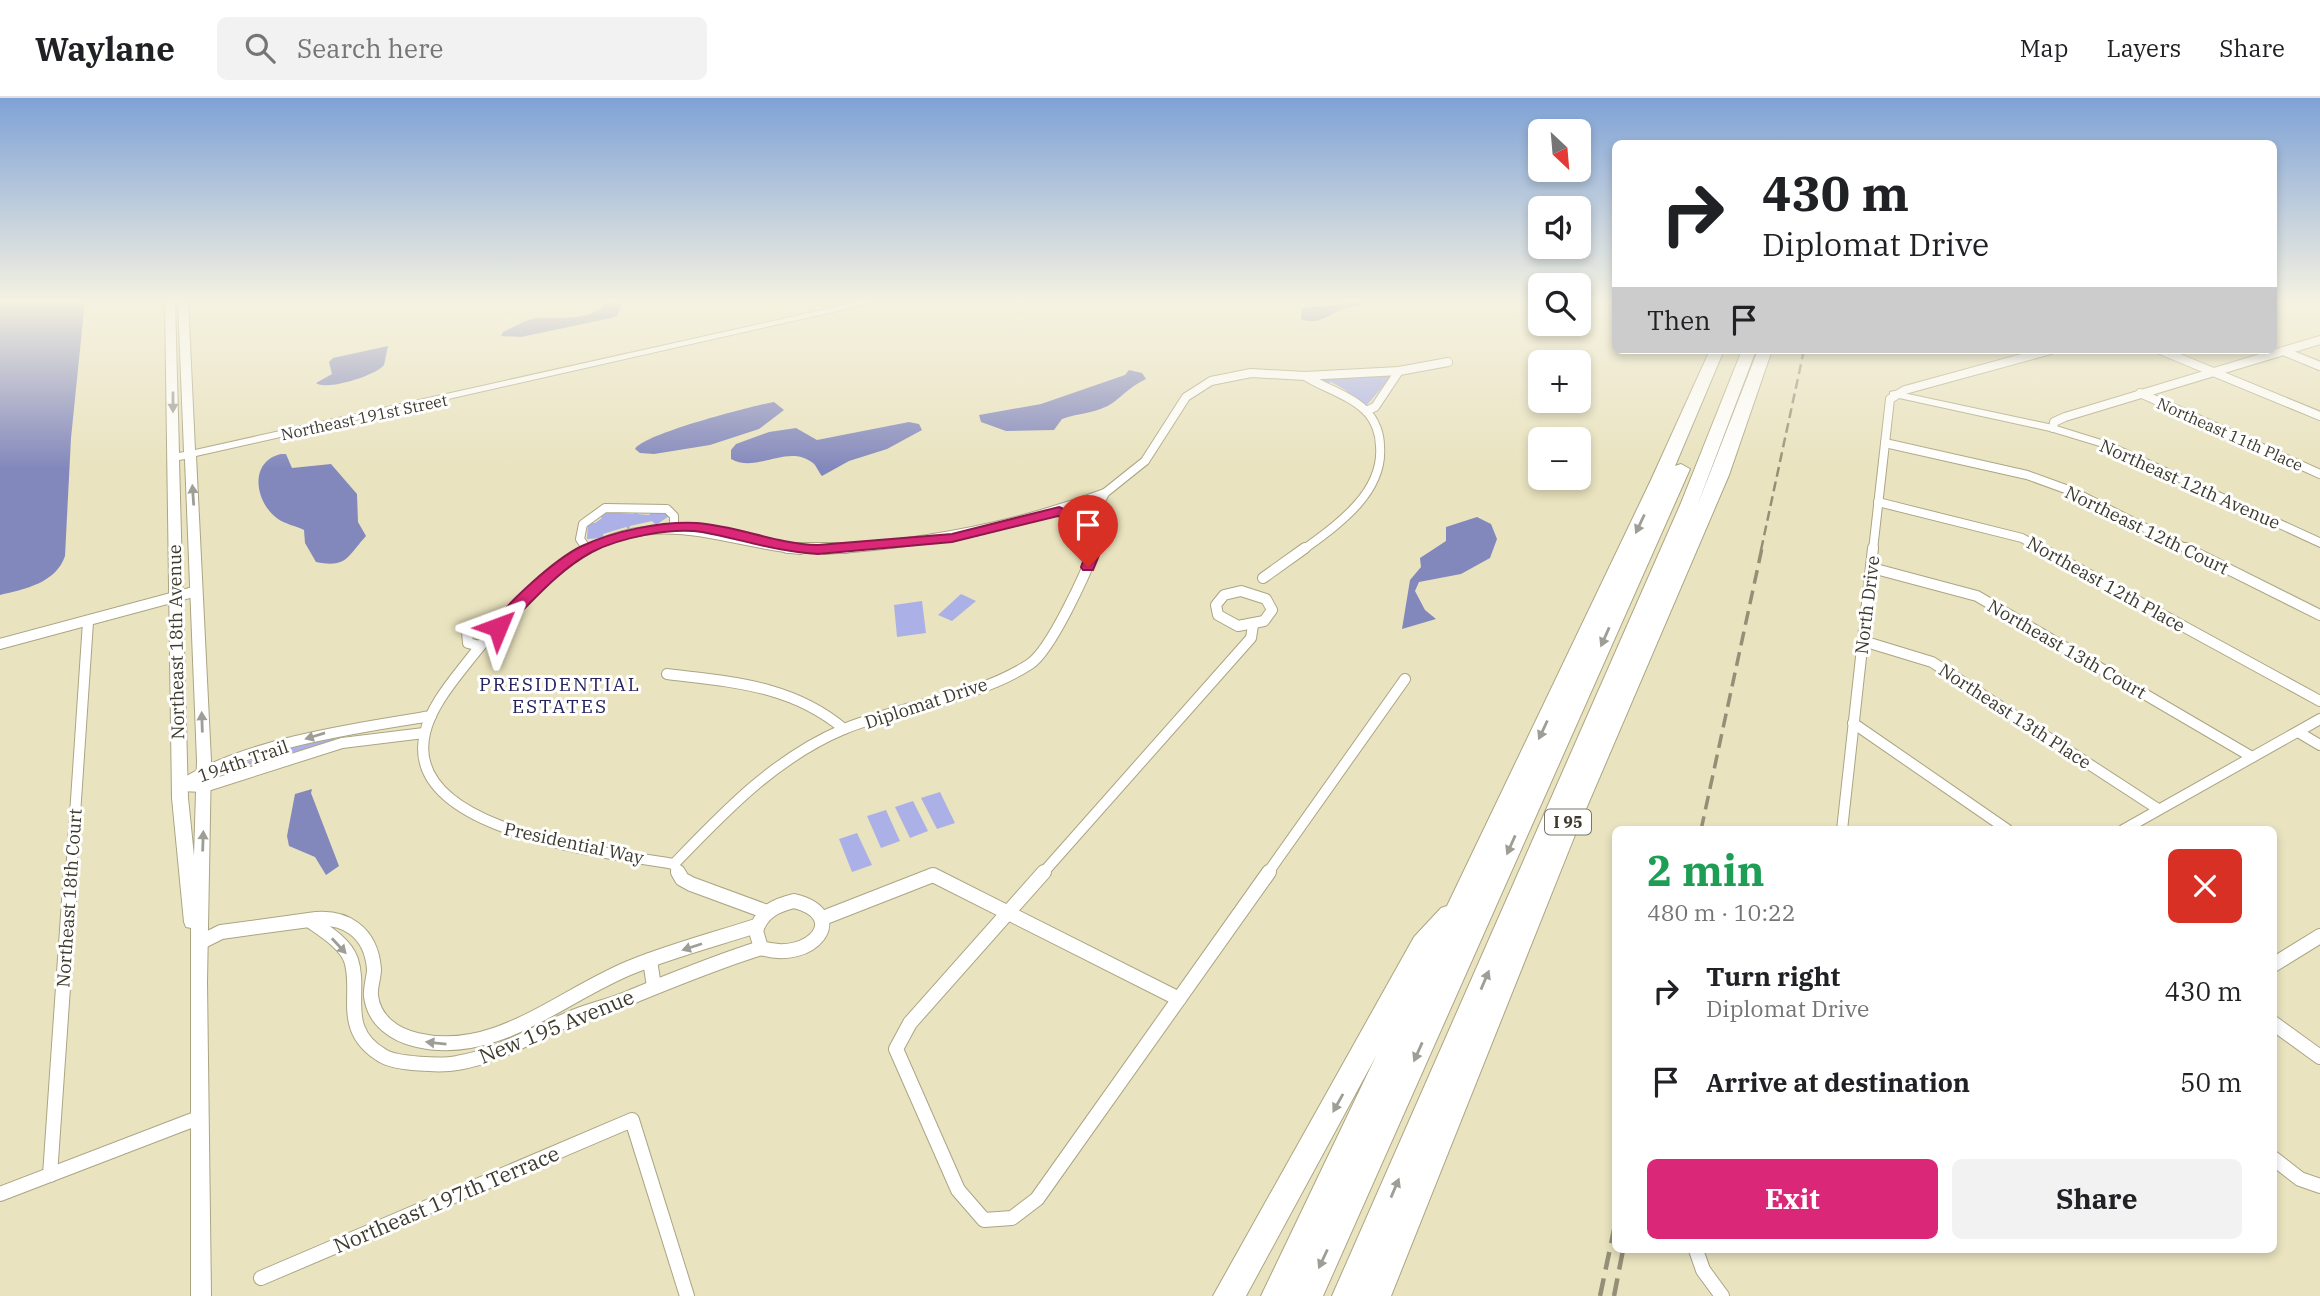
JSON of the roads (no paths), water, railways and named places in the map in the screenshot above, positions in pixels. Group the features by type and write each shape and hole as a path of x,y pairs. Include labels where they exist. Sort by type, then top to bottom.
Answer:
{"highway":[{"path":"1277,1296 1660,480 1714,356"},
{"path":"1307,1296 1656,526 1716,390 1727,356"},
{"path":"1348,1296 1695,491 1747,356"},
{"name":"I 95","path":"1375,1296 1565,830 1720,475 1763,356"},
{"path":"1229,1296 1423,944 1463,901"}],"street":[{"name":"Northeast 18th Avenue","path":"171,356 180,786 198,982"},
{"name":"Northeast 18th Avenue","path":"186,356 204,770 198,982 201,1296"},
{"name":"Northeast 191st Street","path":"173,458 632,356"},
{"path":"1900,392 2030,356"},
{"path":"2174,356 2320,416"},
{"path":"2053,425 2140,393 2267,356"},
{"path":"2295,356 2320,366"},
{"name":"Presidential Way","path":"674,864 514,833 466,812 430,779 424,733 431,716 481,646 504,621 549,577 587,549 636,532 674,526 698,527 796,549 818,550 952,538 1059,512 1105,493 1145,461 1171,416 1198,388 1230,376 1251,373 1305,376 1399,371 1448,362"},
{"path":"1366,411 1375,407 1399,371"},
{"path":"1263,578 1350,512 1366,496 1380,464 1381,444 1376,426 1366,411 1305,376"},
{"name":"Northeast 12th Avenue","path":"1900,392 2053,425 2152,457 2320,536"},
{"name":"North Drive","path":"1842,826 1890,399 1900,392"},
{"name":"Northeast 11th Place","path":"2140,393 2320,474"},
{"name":"Northeast 12th Avenue","path":"2053,425 2145,460 2320,543"},
{"name":"Northeast 12th Court","path":"1885,443 2027,475 2074,492 2320,615"},
{"name":"Presidential Way","path":"1090,523 1105,493"},
{"name":"Northeast 12th Place","path":"1878,502 2022,538 2320,701"},
{"path":"587,549 580,540 583,524 605,508 667,509 672,511 674,526"},
{"path":"1059,512 1090,523"},
{"name":"Diplomat Drive","path":"674,864 744,792 781,764 844,729 979,688 1032,663 1046,648 1088,567 1095,548 1090,523"},
{"name":"Northeast 13th Court","path":"1872,568 1977,596 2252,757"},
{"path":"0,644 197,591"},
{"path":"1241,591 1266,599 1272,610 1269,616 1253,625 1238,626 1223,620 1216,610 1219,600 1241,591"},
{"name":"Northeast 18th Court","path":"50,1175 88,621"},
{"path":"481,646 468,643 467,632 482,622 504,621"},
{"path":"1253,625 1251,638 1007,910 910,1023 896,1049 958,1190 984,1220 1008,1221 1027,1211 1405,680"},
{"name":"Northeast 13th Place","path":"1863,641 1932,662 2158,809"},
{"path":"667,674 788,691 827,712 844,729"},
{"name":"194th Trail","path":"180,786 204,770 349,729 431,716"},
{"path":"2130,826 2320,719"},
{"path":"1853,723 2002,826"},
{"path":"348,742 349,729"},
{"path":"2298,732 2320,745"},
{"name":"194th Trail","path":"180,786 204,787 348,742 424,733"},
{"path":"674,864 682,879 691,884 767,912"},
{"path":"823,918 933,875 1179,999"},
{"path":"804,902 813,905 823,918 819,935 803,950 781,955 761,948 756,941 756,926 767,912 782,903 804,902"},
{"name":"New 195 Avenue","path":"199,943 221,932 327,917 351,924 370,946 374,971 371,995 376,1012 393,1033 419,1041 460,1045 499,1034 633,965 756,926"},
{"name":"New 195 Avenue","path":"309,920 340,944 351,960 353,1017 366,1041 384,1057 418,1063 455,1064 498,1052 576,1016 696,968 761,948"},
{"path":"2277,963 2320,936"},
{"path":"650,960 654,987"},
{"path":"2277,1026 2320,1057"},
{"path":"0,1194 198,1118"},
{"name":"Northeast 197th Terrace","path":"261,1278 632,1120 687,1296"},
{"path":"2277,1161 2300,1179 2320,1186"},
{"path":"1697,1253 1703,1270 1722,1296"}],"railway":[{"path":"1761,550 1803,356"},
{"path":"1702,826 1762,548"},
{"path":"1600,1296 1612,1239"},
{"path":"1614,1296 1622,1253"}],"district":[{"name":"PRESIDENTIAL ESTATES","path":"560,695"}]}
